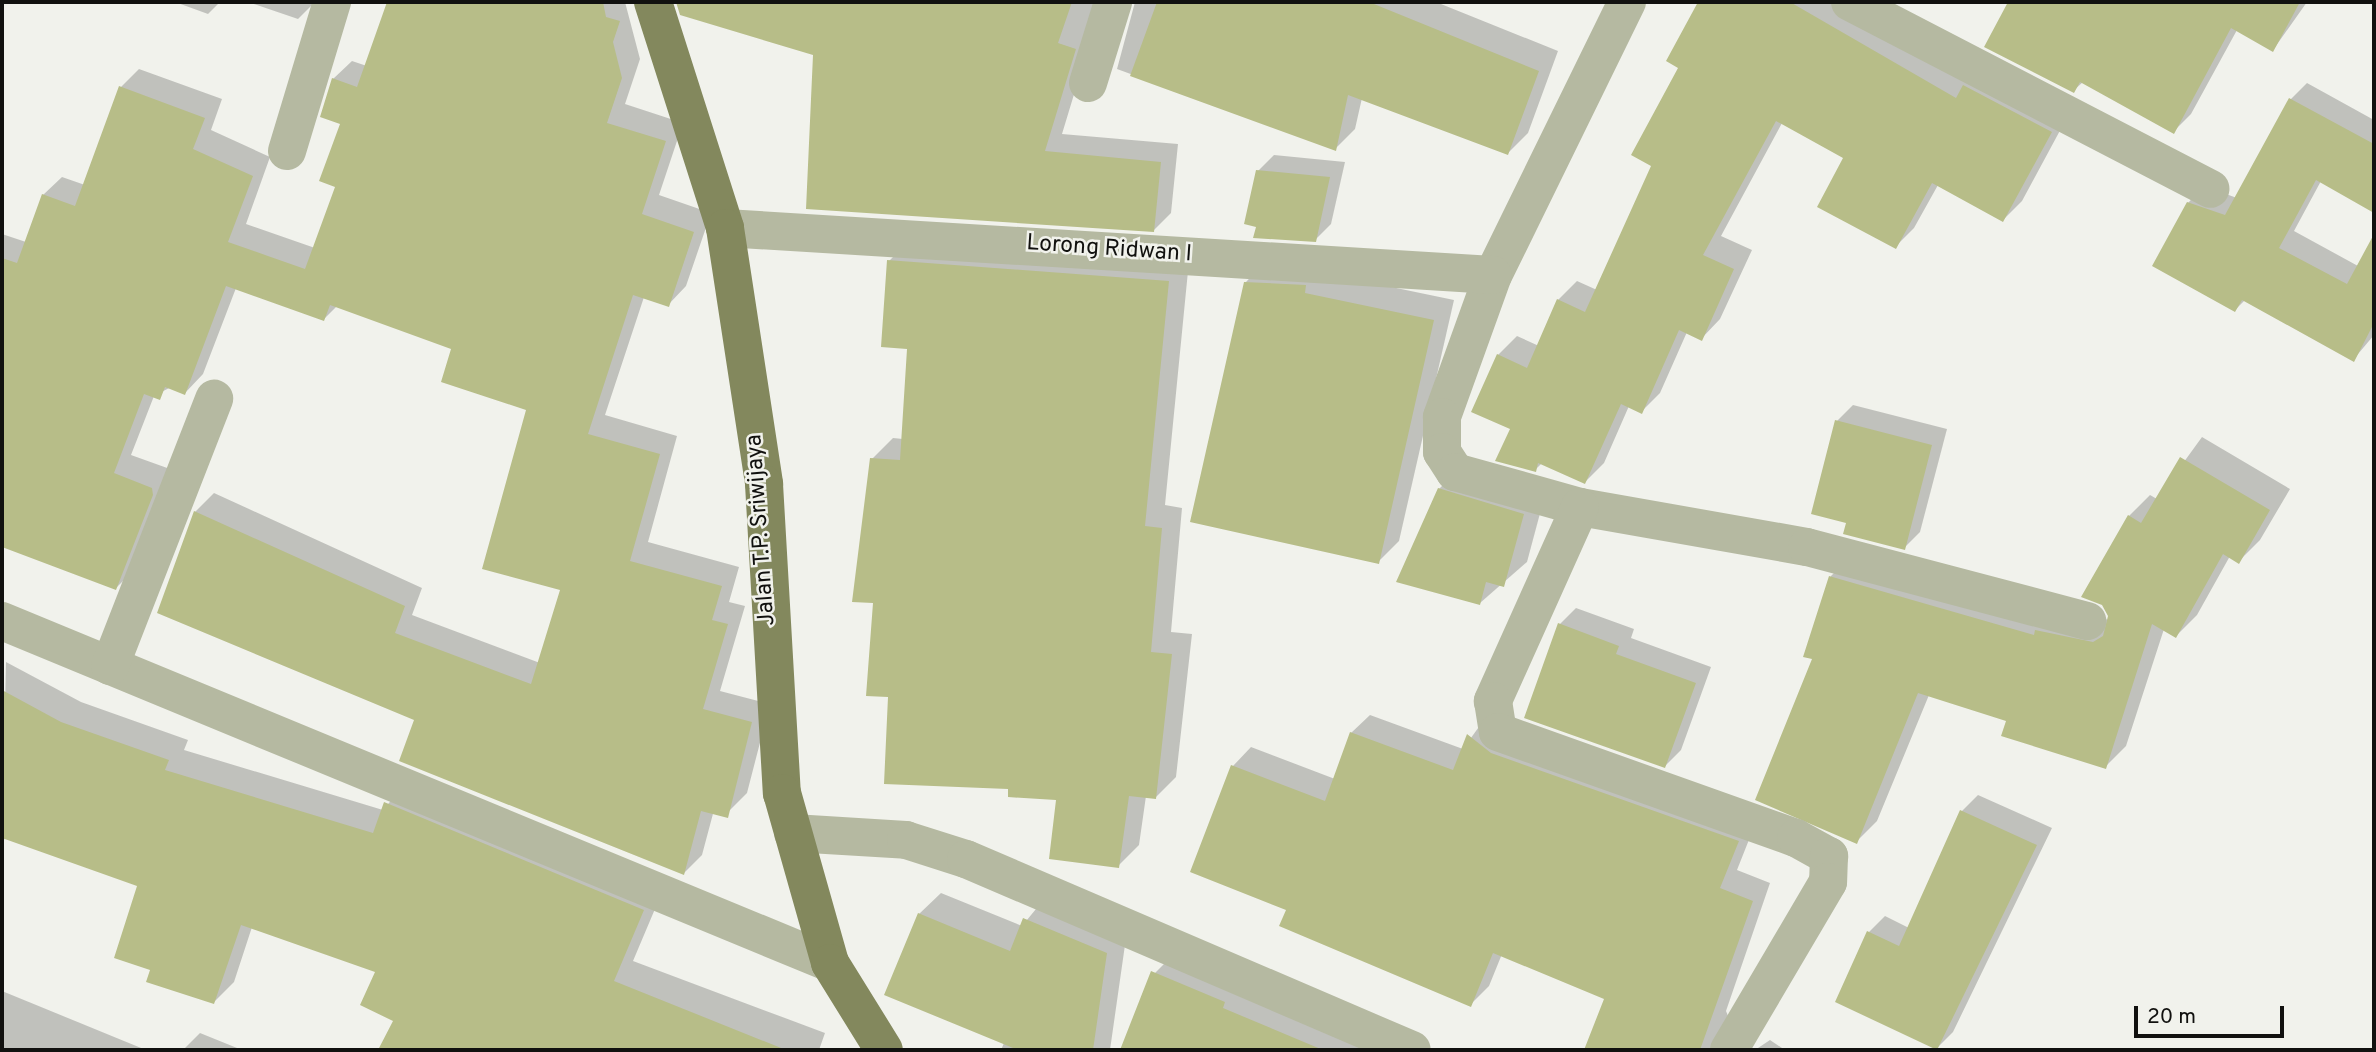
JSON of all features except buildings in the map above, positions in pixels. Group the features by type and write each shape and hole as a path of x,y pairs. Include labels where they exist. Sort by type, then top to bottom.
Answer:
{"main road":[{"name":"Jalan T.P. Sriwijaya","path":"653,2 726,228 764,484 773,714 793,833 830,963 884,1050"}],"street":[{"path":"287,151 332,2"},
{"path":"1088,83 1113,2"},
{"path":"1627,2 1493,275 1442,417 1442,452 1455,472 1580,507 1807,547 2087,621"},
{"path":"1850,2 2210,189"},
{"name":"Lorong Ridwan I","path":"726,228 1493,275"},
{"path":"110,666 214,399"},
{"path":"1580,507 1493,701 1497,732 1796,838 1829,856 1828,882 1729,1050"},
{"path":"2,621 830,963"},
{"path":"793,833 906,840 965,859 1412,1050"}]}
